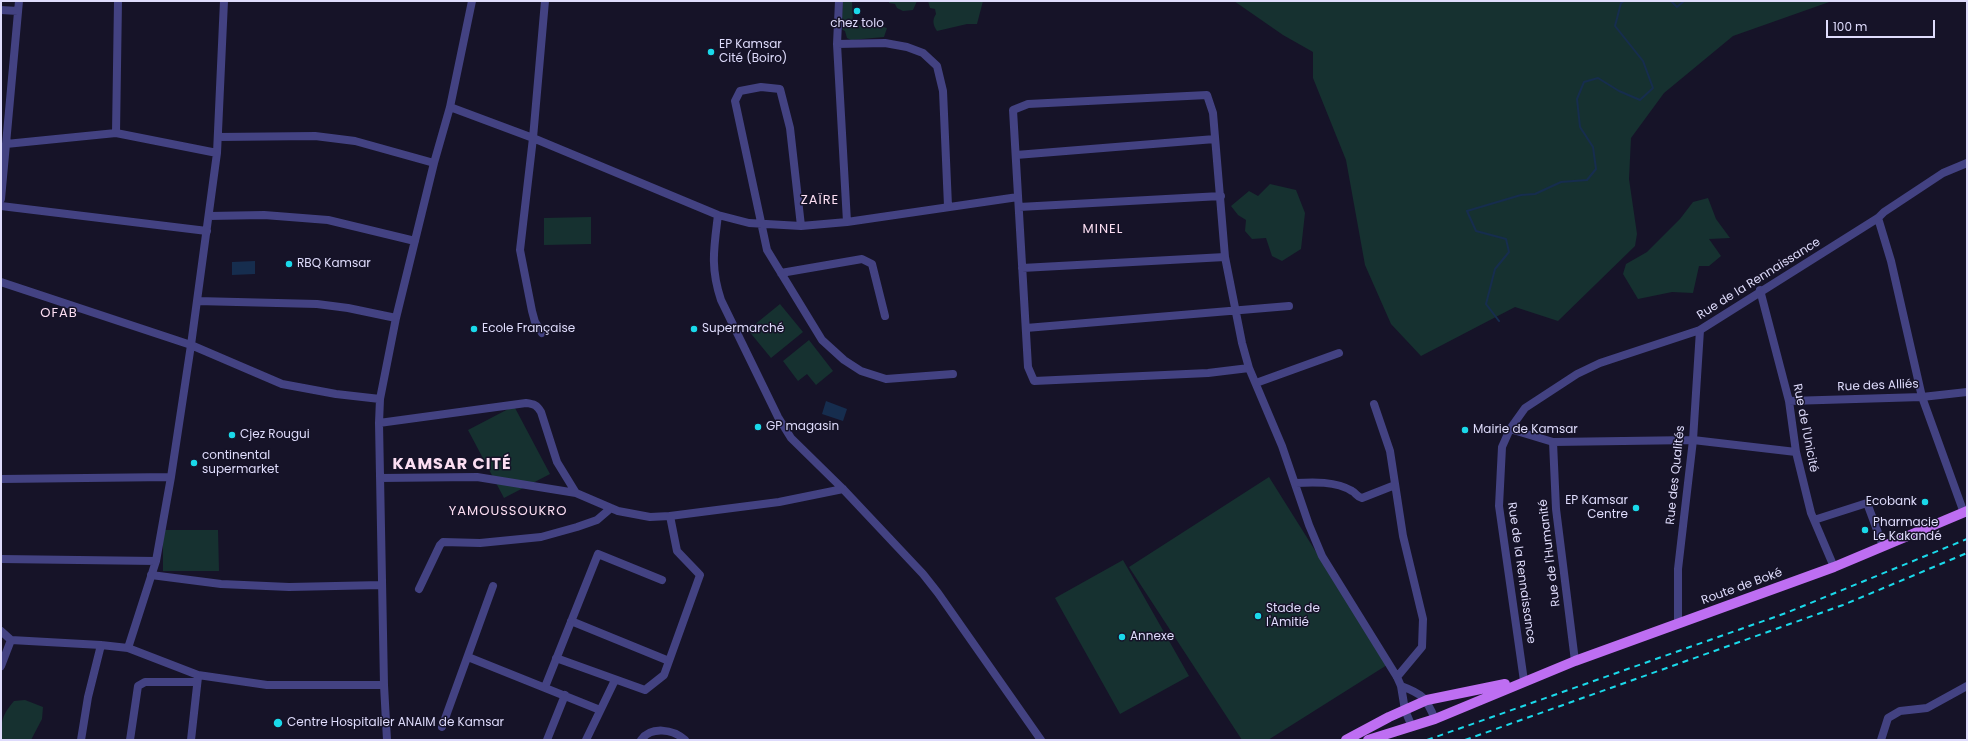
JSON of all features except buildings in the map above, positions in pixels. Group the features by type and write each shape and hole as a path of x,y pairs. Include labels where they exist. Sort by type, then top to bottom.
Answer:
{"main road":[{"name":"Route de Boké","path":"1524,681 1575,661 1834,568 1965,512"},
{"path":"1346,740 1404,710 1427,700 1524,681"},
{"path":"1368,740 1434,719 1524,681"}],"street":[{"path":"1,199 19,1"},
{"path":"116,133 118,1"},
{"path":"128,648 156,561 171,477 191,345 217,152 224,1"},
{"path":"387,740 384,685 379,423 380,399 396,318 434,163 450,108 472,1"},
{"path":"542,333 532,311 520,250 533,138 545,1"},
{"path":"839,1 837,44 847,222"},
{"path":"1,10 18,11"},
{"path":"837,44 884,43 907,47 923,53 937,66 943,91 948,206"},
{"path":"801,226 790,128 780,89 761,86 740,91 735,101 767,250 822,340 844,360 861,371 886,379 953,374"},
{"path":"1250,368 1201,373 1034,381 1028,367 1013,110 1028,104 1207,95 1213,113 1216,139 1225,257 1242,343 1250,368 1282,446 1309,525 1322,556 1397,676 1401,686 1404,710 1412,727"},
{"path":"450,108 533,138 718,215 761,225 801,226 847,222 948,206 1018,197"},
{"path":"6,144 116,133 217,152"},
{"path":"218,137 315,136 354,141 434,163"},
{"path":"1016,155 1216,139"},
{"name":"Rue de la Rennaissance","path":"1524,681 1499,506 1502,447 1510,429 1525,408 1582,371 1600,362 1700,330 1760,290 1793,272 1878,218 1884,212 1943,173 1967,163"},
{"path":"1019,207 1221,196"},
{"path":"1,206 207,231"},
{"path":"209,216 264,214 328,220 415,241"},
{"path":"718,215 713,262 715,282 721,300 781,422 791,438 843,489 923,574 938,593 1041,740"},
{"path":"1878,218 1891,261 1922,397 1965,512"},
{"path":"1022,268 1225,257"},
{"path":"781,273 862,259 872,264 885,316"},
{"path":"1,282 191,345 282,384 336,394 380,399"},
{"name":"Rue de l'Unicité","path":"1760,290 1789,401 1796,452 1814,520 1834,568"},
{"path":"197,301 317,304 348,308 396,318"},
{"path":"1026,328 1289,306"},
{"name":"Rue des Qualités","path":"1678,624 1678,569 1693,440 1700,330"},
{"path":"1256,382 1339,353"},
{"name":"Rue des Alliés","path":"1789,401 1922,397 1967,392"},
{"path":"379,423 526,403 533,404 538,406 541,412 557,462 576,492"},
{"path":"1374,404 1390,451 1403,536 1423,619 1422,647 1397,676"},
{"path":"1510,429 1553,442 1693,440 1796,452"},
{"name":"Rue de l'Humanité","path":"1553,442 1556,509 1575,661"},
{"path":"1,479 171,477"},
{"path":"380,478 477,477 576,492 618,511 650,517 670,516 779,502 843,489"},
{"path":"1295,483 1316,482 1333,485 1352,491 1362,498 1395,485"},
{"path":"1814,520 1867,503 1883,546"},
{"path":"419,589 436,552 443,542 480,543 540,537 596,520 611,508"},
{"path":"556,658 645,690 664,675 700,576 677,551 670,516"},
{"path":"545,687 598,554 662,580"},
{"path":"1,559 156,561"},
{"path":"151,575 236,584 289,587 382,586"},
{"path":"442,727 493,586"},
{"path":"571,621 669,661"},
{"path":"1,632 11,640 128,648 198,679"},
{"path":"1,666 11,640"},
{"path":"81,740 88,697 101,645"},
{"path":"468,657 600,710"},
{"path":"130,740 138,686 145,682 198,679 267,685 384,685"},
{"path":"190,740 198,679"},
{"path":"586,740 615,680"},
{"path":"1401,686 1420,694 1427,700 1434,719"},
{"path":"1881,740 1888,718 1900,711 1927,708 1967,686"},
{"path":"547,740 565,696"},
{"path":"641,740 650,732 660,730 676,734 685,740"}],"green space":[{"path":"843,1 860,1 852,2 853,22 865,28 880,26 887,28 884,37 851,40 847,38 845,31 841,29"},
{"path":"889,1 917,1 913,10 903,11 897,8 895,4 889,3"},
{"path":"928,1 983,1 977,24 967,24 937,31 934,22 936,14 935,9 930,8"},
{"path":"1234,1 1832,1 1733,36 1664,93 1631,138 1629,179 1637,234 1635,246 1558,321 1515,307 1421,356 1391,324 1365,265 1346,160 1313,78 1313,52 1283,35"},
{"path":"1270,184 1296,190 1305,213 1301,249 1282,261 1272,256 1266,238 1252,239 1245,231 1246,220 1238,215 1231,206 1249,191 1258,196"},
{"path":"1708,198 1716,219 1730,238 1709,239 1721,256 1709,266 1699,266 1693,293 1672,292 1638,299 1623,274 1626,264 1647,252 1680,219 1693,202"},
{"path":"591,217 591,244 544,245 544,218"},
{"path":"780,304 803,332 771,358 748,330"},
{"path":"809,340 833,371 816,385 807,374 798,381 783,361"},
{"path":"514,406 550,474 504,498 468,430"},
{"name":"Stade de l'Amitié","path":"1269,477 1387,665 1268,740 1242,740 1129,567"},
{"path":"163,530 218,530 219,571 163,571"},
{"name":"Annexe","path":"1123,560 1189,676 1120,714 1055,598"},
{"path":"25,700 43,707 42,719 31,740 1,740 2,723 7,710 14,701"}],"water":[{"path":"255,261 255,274 232,275 232,262"},
{"path":"826,401 847,409 843,421 822,414"}],"waterway":[{"path":"1499,321 1486,304 1495,269 1509,252 1506,239 1476,231 1467,211 1521,195 1535,194 1561,182 1587,180 1596,169 1593,147 1580,127 1577,99 1584,82 1598,78 1619,91 1640,100 1653,88 1643,61 1615,26 1621,3 1624,1"},
{"path":"1671,1 1677,7 1684,1"}],"railway":[{"path":"1427,740 1786,613 1967,539"},
{"path":"1465,740 1843,605 1967,553"}],"place":[{"name":"chez tolo","path":"857,11"},
{"name":"EP Kamsar Cité (Boiro)","path":"711,52"},
{"name":"RBQ Kamsar","path":"289,264"},
{"name":"Ecole Française","path":"474,329"},
{"name":"Supermarché","path":"694,329"},
{"name":"GP magasin","path":"758,427"},
{"name":"Mairie de Kamsar","path":"1465,430"},
{"name":"Cjez Rougui","path":"232,435"},
{"name":"continental supermarket","path":"194,463"},
{"name":"Ecobank","path":"1925,502"},
{"name":"EP Kamsar Centre","path":"1636,508"},
{"name":"Pharmacie Le Kakandé","path":"1865,530"},
{"name":"Stade de l'Amitié","path":"1258,616"},
{"name":"Annexe","path":"1122,637"},
{"name":"Centre Hospitalier ANAIM de Kamsar","path":"278,723"}],"district":[{"name":"ZAÏRE","path":"820,201"},
{"name":"MINEL","path":"1103,230"},
{"name":"OFAB","path":"59,314"},
{"name":"KAMSAR CITÉ","path":"452,465"},
{"name":"YAMOUSSOUKRO","path":"508,512"}]}
